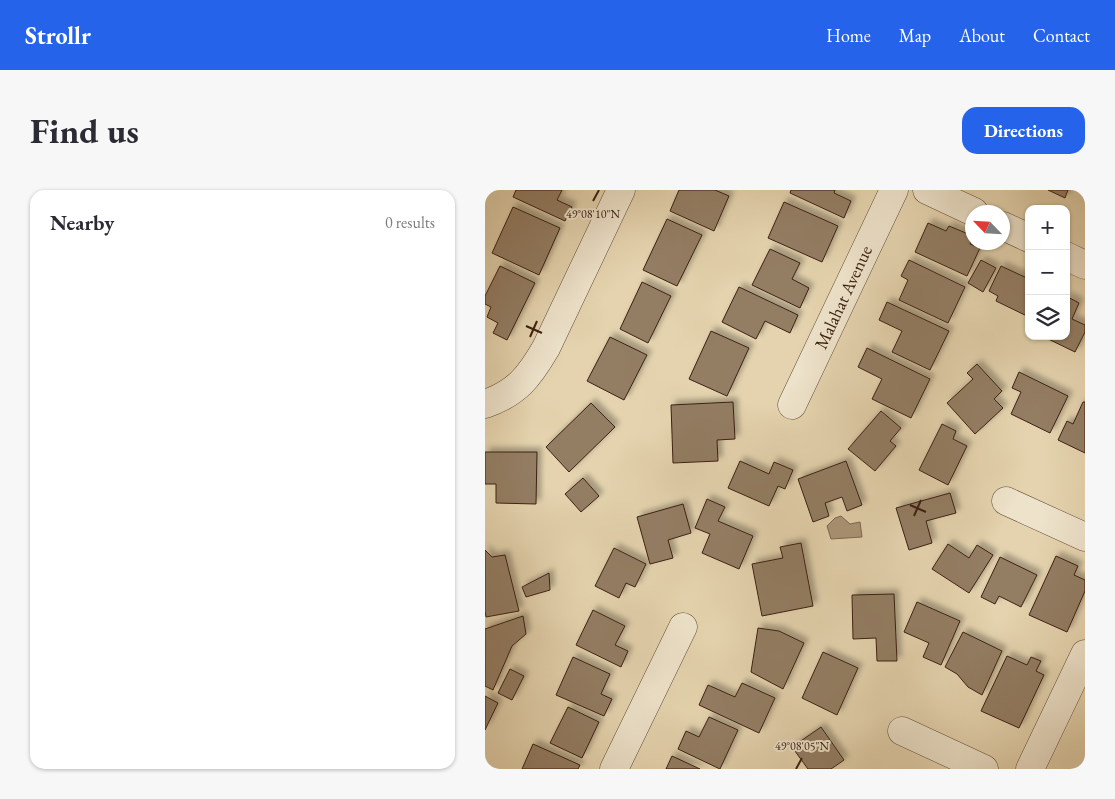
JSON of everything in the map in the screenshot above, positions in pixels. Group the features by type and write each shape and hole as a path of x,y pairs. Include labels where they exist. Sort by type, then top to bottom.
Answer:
{"street":[{"path":"485,404 511,392 524,381 536,365 550,340 621,190"},
{"name":"Malahat Avenue","path":"792,405 894,190"},
{"path":"927,190 965,208"},
{"path":"1010,229 1025,236"},
{"path":"1070,258 1085,265"},
{"path":"1006,501 1085,537"},
{"path":"614,769 683,627"},
{"path":"1030,769 1085,654"},
{"path":"902,731 984,769"}],"shaded area":[{"path":"841,516 850,524 860,522 862,537 831,539 827,526 835,518"}],"building":[{"path":"516,190 562,190 557,200 572,207 565,221 513,197"},
{"path":"679,190 715,190 729,196 714,231 670,211"},
{"path":"791,190 835,190 834,193 851,201 844,218 790,193"},
{"path":"1048,190 1068,190 1065,198"},
{"path":"784,202 838,226 822,262 768,238"},
{"path":"513,207 560,228 539,275 492,253"},
{"path":"667,219 702,235 677,286 643,270"},
{"path":"928,223 946,231 949,226 965,233 965,250 979,250 967,276 915,252"},
{"path":"770,249 800,263 792,279 809,288 800,308 752,285"},
{"path":"909,260 965,287 948,323 899,300 908,280 901,276"},
{"path":"981,260 996,268 983,292 968,283"},
{"path":"500,266 535,283 507,340 493,333 498,323 487,317 491,307 485,304 485,296"},
{"path":"1001,266 1025,277 1025,315 996,301 998,296 989,291"},
{"path":"642,282 671,296 648,343 620,329"},
{"path":"739,287 798,315 790,333 765,321 756,339 722,322"},
{"path":"1070,298 1079,303 1072,319 1085,325 1085,332 1075,352 1050,340 1070,340"},
{"path":"887,302 949,331 930,370 892,352 902,331 879,320"},
{"path":"711,331 749,348 727,396 689,379"},
{"path":"610,337 647,355 624,400 587,381"},
{"path":"867,348 930,379 911,418 872,399 882,379 858,367"},
{"path":"977,364 1002,391 994,399 1003,408 975,434 947,403 973,379 967,373"},
{"path":"1019,372 1068,396 1050,433 1011,414 1021,392 1012,388"},
{"path":"733,402 735,439 717,440 718,461 673,463 671,405"},
{"path":"1083,402 1085,402 1085,453 1058,440 1067,421 1073,424"},
{"path":"591,403 615,427 569,472 546,447"},
{"path":"881,411 901,428 890,441 896,446 875,471 848,449"},
{"path":"942,424 956,431 953,439 967,446 948,485 919,470"},
{"path":"485,452 537,452 536,504 496,503 496,484 485,484"},
{"path":"740,461 769,474 774,462 793,470 785,489 778,486 769,506 728,488"},
{"path":"846,461 862,505 847,511 842,497 825,503 829,516 813,522 798,479"},
{"path":"583,478 599,496 581,512 565,494"},
{"path":"950,493 956,513 926,521 932,543 909,550 896,508"},
{"path":"707,499 725,507 718,521 753,536 739,569 702,553 710,534 695,528"},
{"path":"683,504 691,533 668,540 673,558 650,564 637,517"},
{"path":"801,543 813,606 762,616 752,564 783,558 780,547"},
{"path":"948,544 969,558 977,545 993,555 969,593 932,569"},
{"path":"614,548 646,564 635,587 626,583 619,598 595,586"},
{"path":"485,550 492,557 505,555 519,611 486,617"},
{"path":"1056,556 1078,566 1074,575 1085,580 1085,591 1067,632 1029,615"},
{"path":"1000,557 1037,575 1021,607 999,596 995,604 981,597"},
{"path":"549,573 550,590 526,597 522,587"},
{"path":"894,594 897,661 877,661 876,638 853,639 852,595"},
{"path":"917,602 960,621 941,665 923,657 929,643 904,632"},
{"path":"593,610 625,626 615,645 628,651 621,667 576,645"},
{"path":"523,616 526,634 512,646 493,690 485,686 485,629"},
{"path":"758,628 779,631 804,643 783,689 751,672"},
{"path":"963,632 1002,651 982,695 968,687 957,674 945,667"},
{"path":"823,652 858,668 837,715 802,698"},
{"path":"1007,656 1027,665 1031,657 1041,661 1036,671 1044,675 1019,728 981,711"},
{"path":"573,657 610,674 601,694 612,699 604,716 556,695"},
{"path":"510,669 524,676 512,700 498,693"},
{"path":"742,683 775,698 759,733 699,705 708,685 735,697"},
{"path":"485,696 498,703 485,730"},
{"path":"568,707 599,722 582,758 550,743"},
{"path":"709,717 738,730 720,769 678,749 686,731 699,737"},
{"path":"821,727 844,760 831,769 808,769 792,747"},
{"path":"533,744 580,765 578,769 522,769"},
{"path":"672,756 700,769 666,769"}]}
